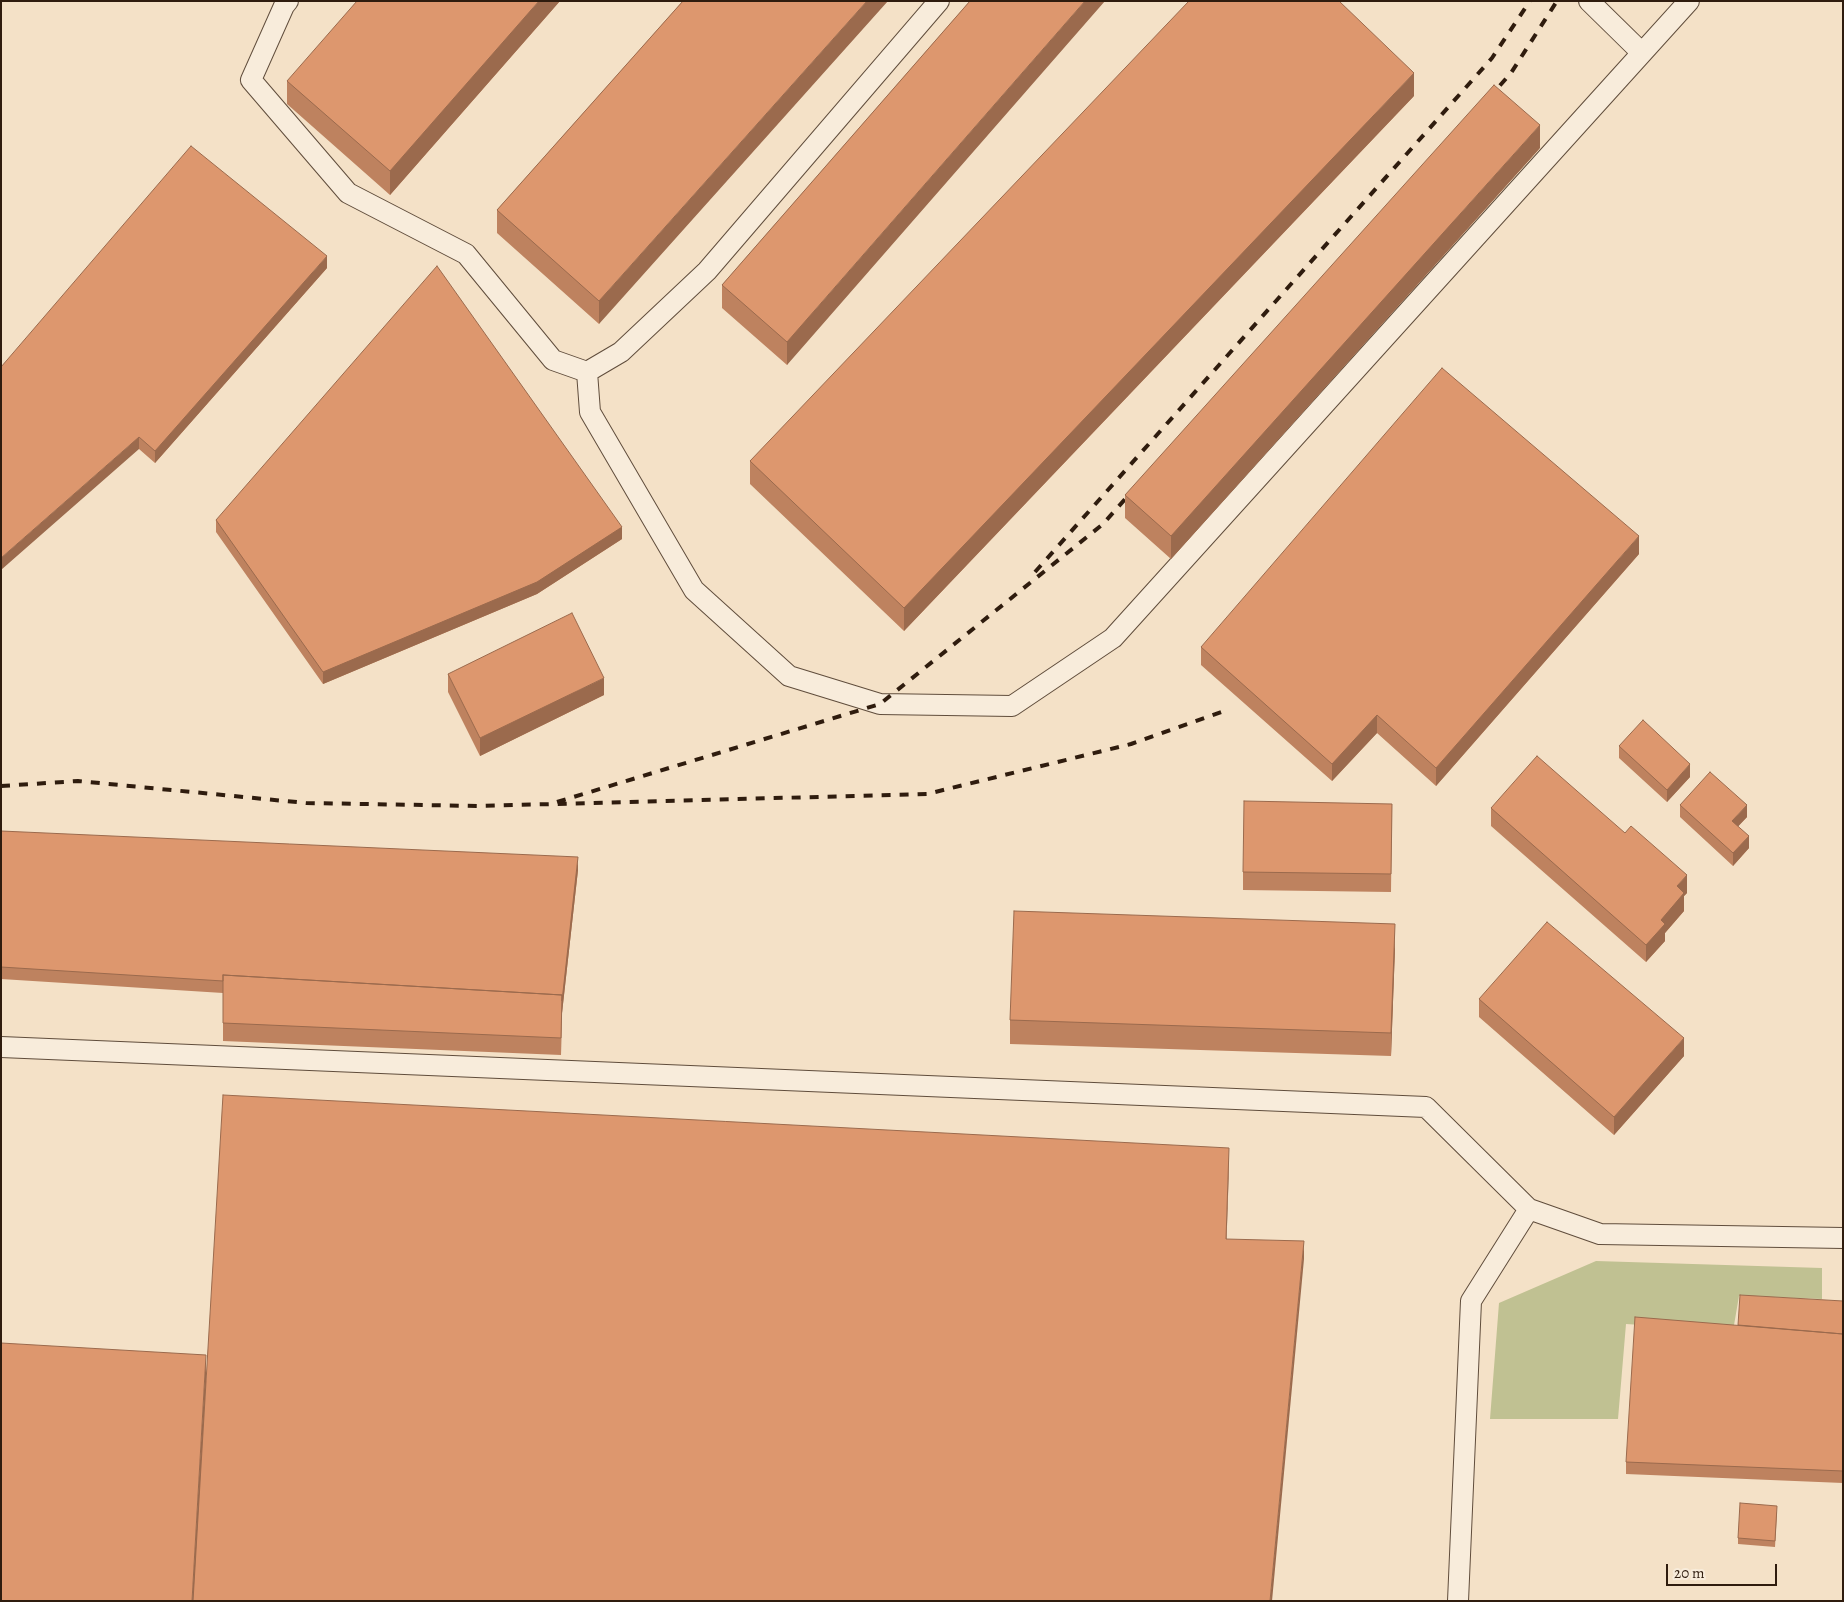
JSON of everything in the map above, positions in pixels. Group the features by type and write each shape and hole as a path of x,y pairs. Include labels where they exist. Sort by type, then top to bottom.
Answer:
{"lane":[{"path":"288,1 284,6 252,80 348,193 466,254 554,360 587,372"},
{"path":"587,372 621,352 707,271 939,1"},
{"path":"1589,1 1642,53"},
{"path":"587,372 590,412 694,590 789,676 880,704 1012,706 1113,638 1689,1"},
{"path":"1,1047 1426,1107 1529,1209 1600,1234 1843,1238"},
{"path":"1458,1601 1471,1301 1529,1209"}],"green space":[{"path":"1596,1261 1822,1268 1822,1299 1739,1296 1733,1331 1626,1324 1618,1419 1490,1419 1499,1303"}],"building":[{"path":"357,1 539,1 390,171 287,81"},
{"path":"683,1 867,1 599,301 497,210"},
{"path":"970,1 1085,1 787,342 722,285"},
{"path":"1189,1 1339,1 1414,73 904,608 750,461"},
{"path":"1494,85 1540,125 1171,536 1125,495"},
{"path":"191,146 327,256 155,451 139,437 1,558 1,367"},
{"path":"437,266 622,527 537,582 323,672 216,520"},
{"path":"1442,368 1639,536 1436,768 1377,715 1332,764 1201,647"},
{"path":"572,613 604,678 480,738 448,674"},
{"path":"1643,720 1690,764 1667,790 1619,746"},
{"path":"1537,756 1625,833 1631,826 1687,875 1677,886 1684,893 1661,920 1665,924 1646,945 1491,808"},
{"path":"1710,772 1747,805 1732,821 1749,836 1733,853 1680,805"},
{"path":"1244,801 1392,804 1391,874 1243,872"},
{"path":"1,831 578,857 562,1001 562,995 223,975 223,981 1,967"},
{"path":"1014,911 1395,924 1391,1033 1010,1020"},
{"path":"1547,922 1684,1038 1614,1117 1479,999"},
{"path":"223,975 562,995 561,1038 223,1023"},
{"path":"223,1095 1229,1148 1226,1239 1304,1241 1270,1601 193,1601"},
{"path":"1740,1295 1843,1301 1843,1334 1738,1325"},
{"path":"1635,1317 1843,1334 1843,1471 1626,1462"},
{"path":"1,1343 206,1355 192,1601 1,1601"},
{"path":"1740,1503 1777,1506 1775,1541 1738,1538"}],"railway":[{"path":"1035,572 1492,58 1530,1"},
{"path":"1488,99 1511,73 1557,1"},
{"path":"557,802 880,704 1103,524 1135,488"},
{"path":"1,786 78,781 306,803 479,806 927,794 1131,744 1227,710"}]}
